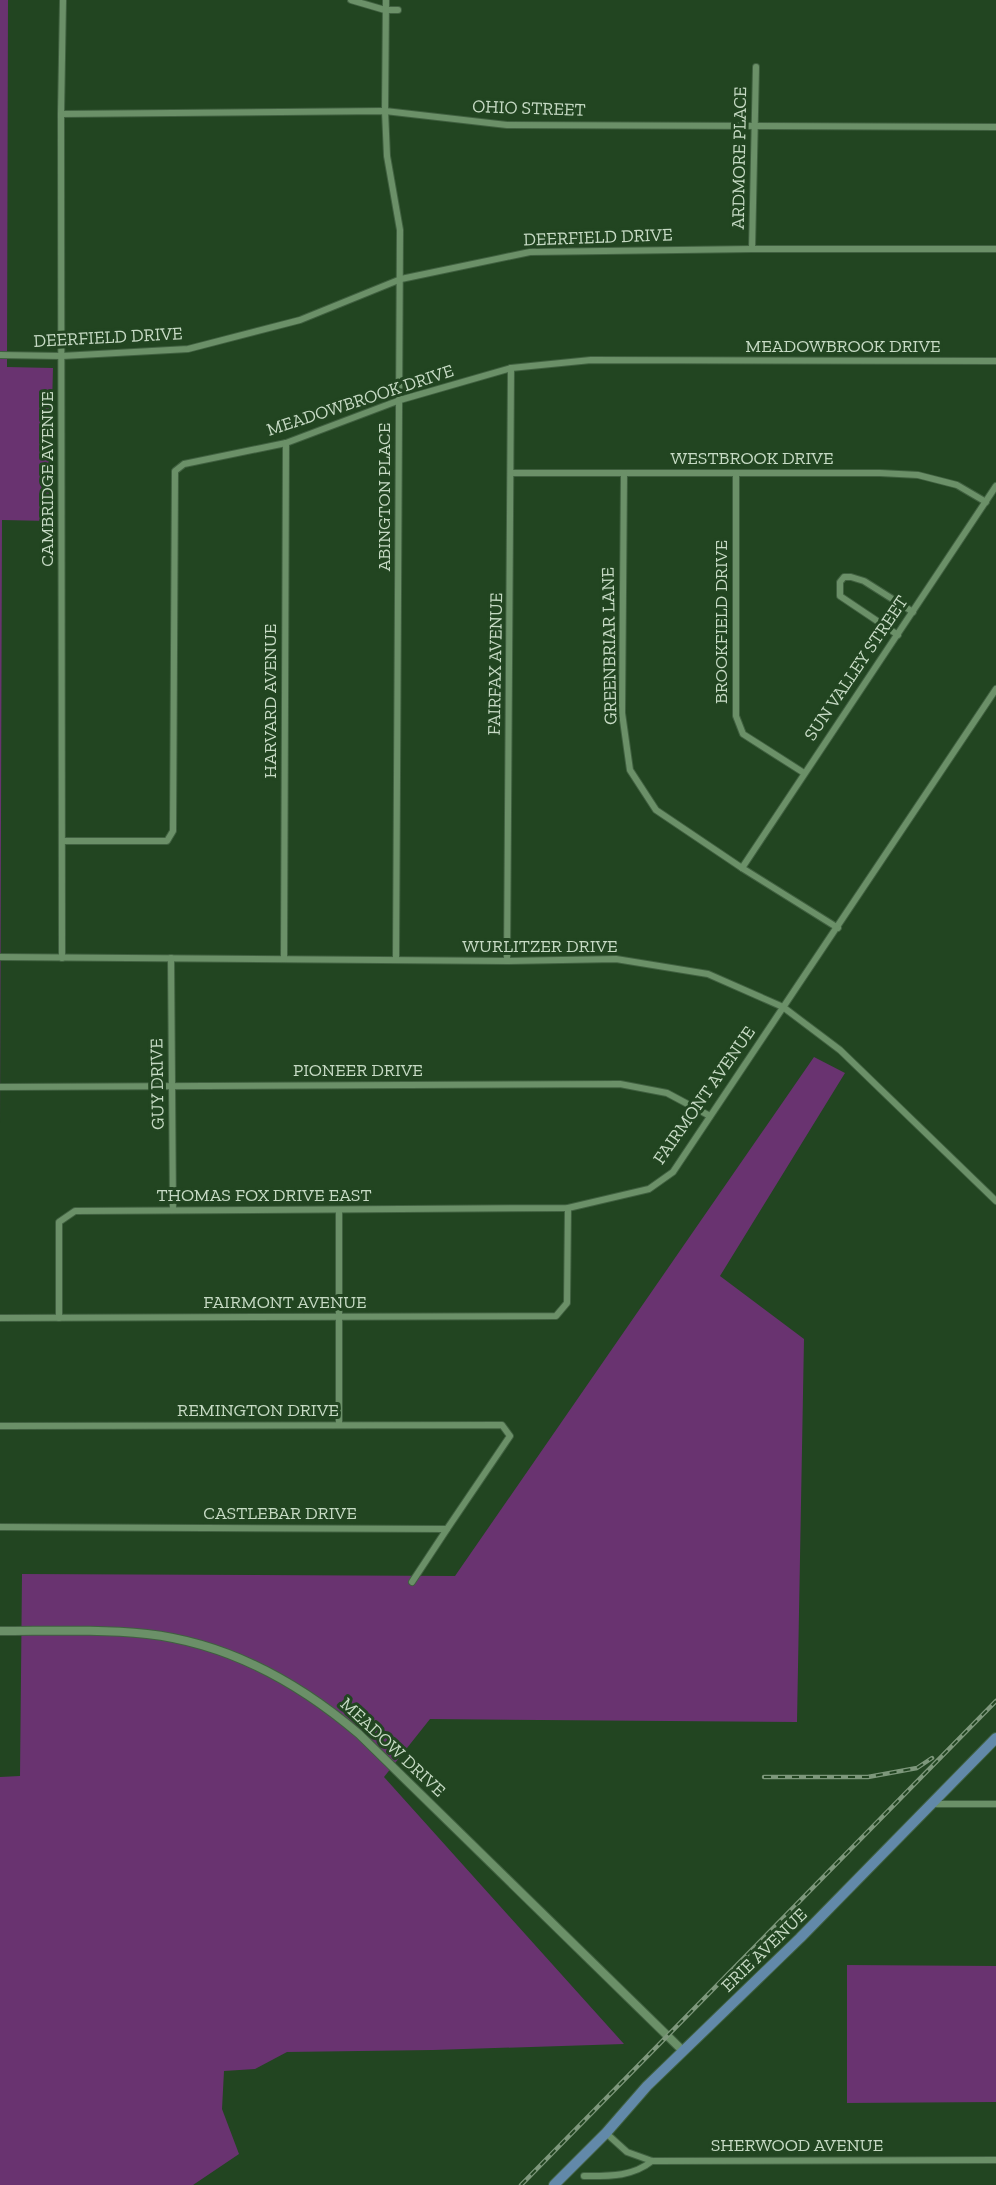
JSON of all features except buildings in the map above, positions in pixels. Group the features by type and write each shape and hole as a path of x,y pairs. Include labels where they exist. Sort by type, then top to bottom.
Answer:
{"main road":[{"name":"ERIE AVENUE","path":"554,2185 606,2133 647,2086 800,1938 996,1738"}],"street":[{"name":"CAMBRIDGE AVENUE","path":"62,958 61,114 63,0"},
{"path":"351,0 385,10 399,10"},
{"name":"ABINGTON PLACE","path":"386,0 387,156 400,230 401,279 396,960"},
{"name":"ARDMORE PLACE","path":"752,249 756,67"},
{"name":"OHIO STREET","path":"61,114 385,111 507,125 996,126"},
{"name":"DEERFIELD DRIVE","path":"0,355 62,356 188,349 300,320 401,279 530,252 996,249"},
{"name":"MEADOWBROOK DRIVE","path":"62,841 167,841 173,831 175,471 184,464 286,443 400,400 511,368 591,360 996,361"},
{"name":"FAIRFAX AVENUE","path":"507,961 511,368"},
{"name":"HARVARD AVENUE","path":"284,959 286,443"},
{"name":"WESTBROOK DRIVE","path":"512,473 880,473 918,475 957,485 986,502"},
{"name":"GREENBRIAR LANE","path":"624,473 622,713 630,770 656,810 742,868 838,928"},
{"name":"BROOKFIELD DRIVE","path":"736,473 736,716 743,734 804,772"},
{"name":"SUN VALLEY STREET","path":"742,868 996,486"},
{"path":"898,635 840,596 840,582 844,577 858,578 913,612"},
{"name":"FAIRMONT AVENUE","path":"0,1318 556,1316 567,1303 568,1208 649,1189 673,1172 838,928 996,688"},
{"name":"WURLITZER DRIVE","path":"0,957 507,961 616,959 708,974 783,1007 840,1050 996,1201"},
{"name":"GUY DRIVE","path":"171,958 173,1210"},
{"name":"PIONEER DRIVE","path":"0,1087 620,1084 667,1093 710,1116"},
{"name":"THOMAS FOX DRIVE EAST","path":"59,1318 59,1222 75,1211 568,1208"},
{"path":"339,1210 339,1425"},
{"name":"REMINGTON DRIVE","path":"0,1426 502,1425 510,1436 447,1529"},
{"name":"CASTLEBAR DRIVE","path":"0,1527 447,1529"},
{"path":"412,1582 447,1529"},
{"name":"MEADOW DRIVE","path":"0,1631 118,1632 181,1640 246,1661 304,1691 359,1734 683,2051"},
{"path":"932,1804 996,1804"},
{"name":"SHERWOOD AVENUE","path":"606,2133 634,2156 652,2161 996,2160"},
{"path":"584,2176 630,2173 642,2169 652,2161"}],"shaded area":[{"path":"0,0 8,0 7,367 53,368 49,521 2,520 0,1127"},
{"path":"814,1057 845,1073 720,1276 804,1339 797,1722 430,1719 384,1777 624,2044 287,2052 255,2069 224,2071 222,2109 239,2154 193,2185 0,2185 0,1777 20,1776 22,1574 455,1576"},
{"path":"847,1965 996,1966 996,2102 847,2103"}],"railway":[{"path":"521,2185 996,1701"},
{"path":"764,1777 868,1777 917,1768 932,1758"}]}
